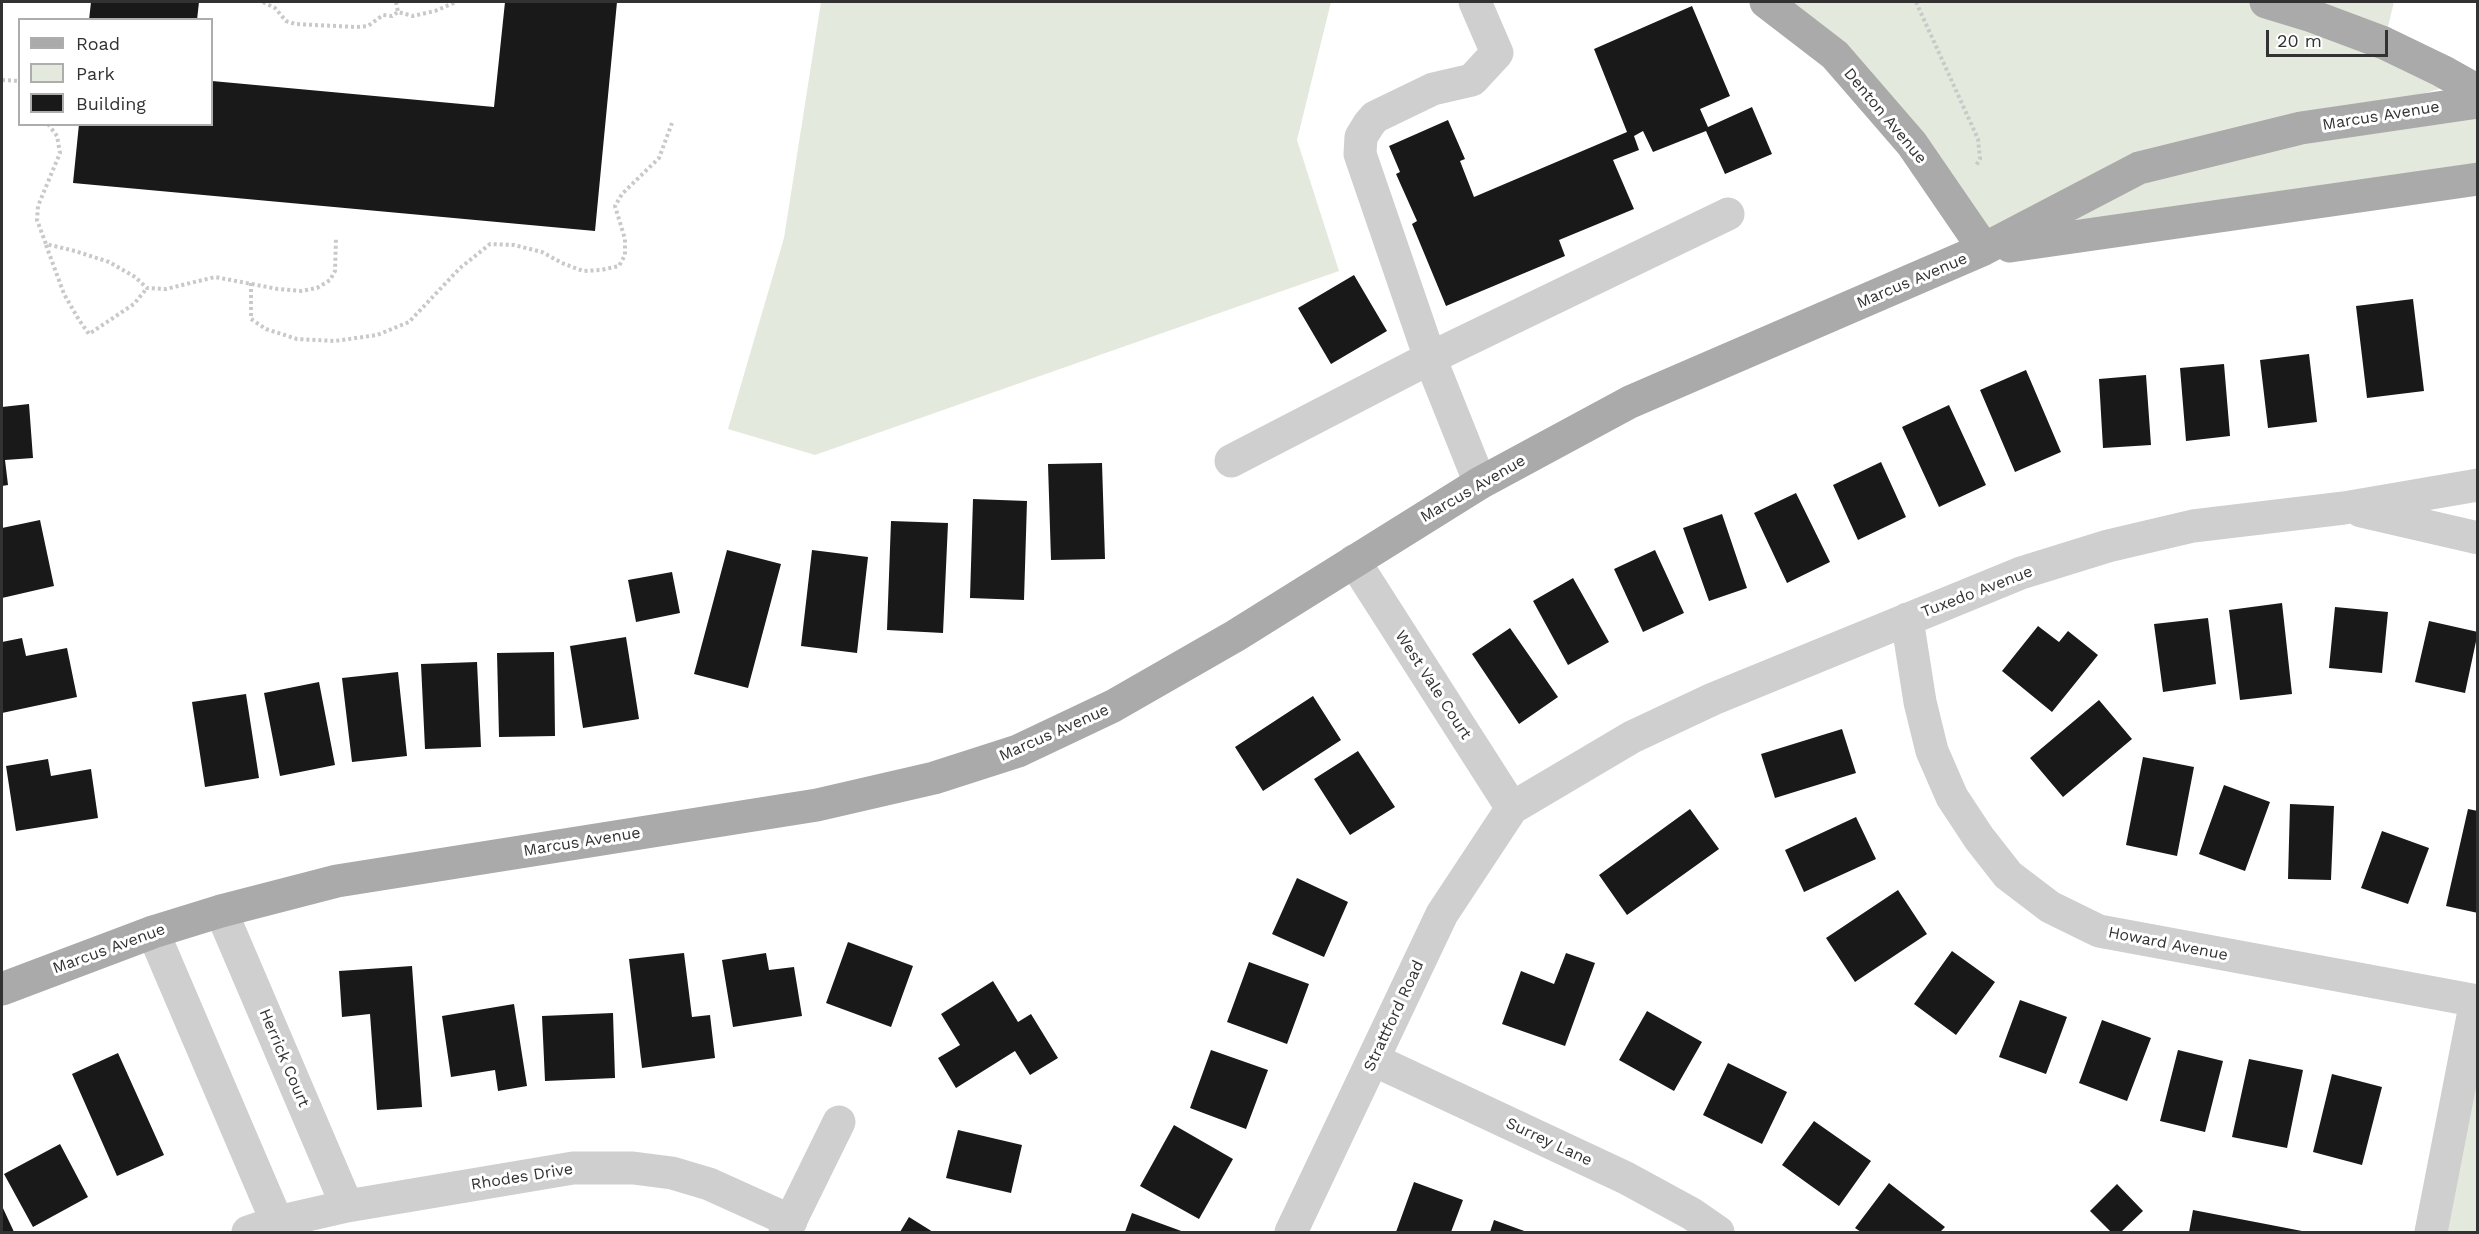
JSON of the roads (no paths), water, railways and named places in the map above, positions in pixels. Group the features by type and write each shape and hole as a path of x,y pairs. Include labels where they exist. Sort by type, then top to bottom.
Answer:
{"main road":[{"name":"Denton Avenue","path":"1766,2 1835,55 1912,144 1984,249"},
{"path":"2266,2 2312,16 2384,43 2442,70 2478,91"},
{"name":"Marcus Avenue","path":"2,989 153,932 221,911 337,881 818,805 934,778 1018,751 1113,706 1235,636 1480,483 1630,402 1984,249 2139,168 2301,128 2478,102"},
{"name":"Marcus Avenue","path":"1984,249 2478,179"}],"street":[{"path":"1475,2 1497,52 1472,80 1433,89 1376,117 1365,130 1360,146 1361,162 1430,358 1480,483"},
{"path":"1231,461 1430,358 1728,214"},
{"name":"Tuxedo Avenue","path":"1512,808 1632,737 1713,699 2021,573 2108,546 2193,526 2344,508 2478,485"},
{"path":"2344,508 2478,538"},
{"name":"West Vale Court","path":"1354,561 1512,808"},
{"name":"Howard Avenue","path":"1907,619 1920,702 1930,741 1952,797 1979,838 2008,875 2050,907 2099,931 2477,1001"},
{"name":"Strattford Road","path":"1291,1233 1442,914 1512,808"},
{"name":"Herrick Court","path":"221,911 346,1206"},
{"path":"153,932 262,1227"},
{"path":"2431,1233 2477,1001"},
{"name":"Surrey Lane","path":"1374,1060 1626,1178 1692,1214 1718,1233"},
{"path":"788,1227 839,1122"},
{"name":"Rhodes Drive","path":"262,1227 346,1206 573,1168 633,1168 672,1173 709,1184 788,1227"}]}
